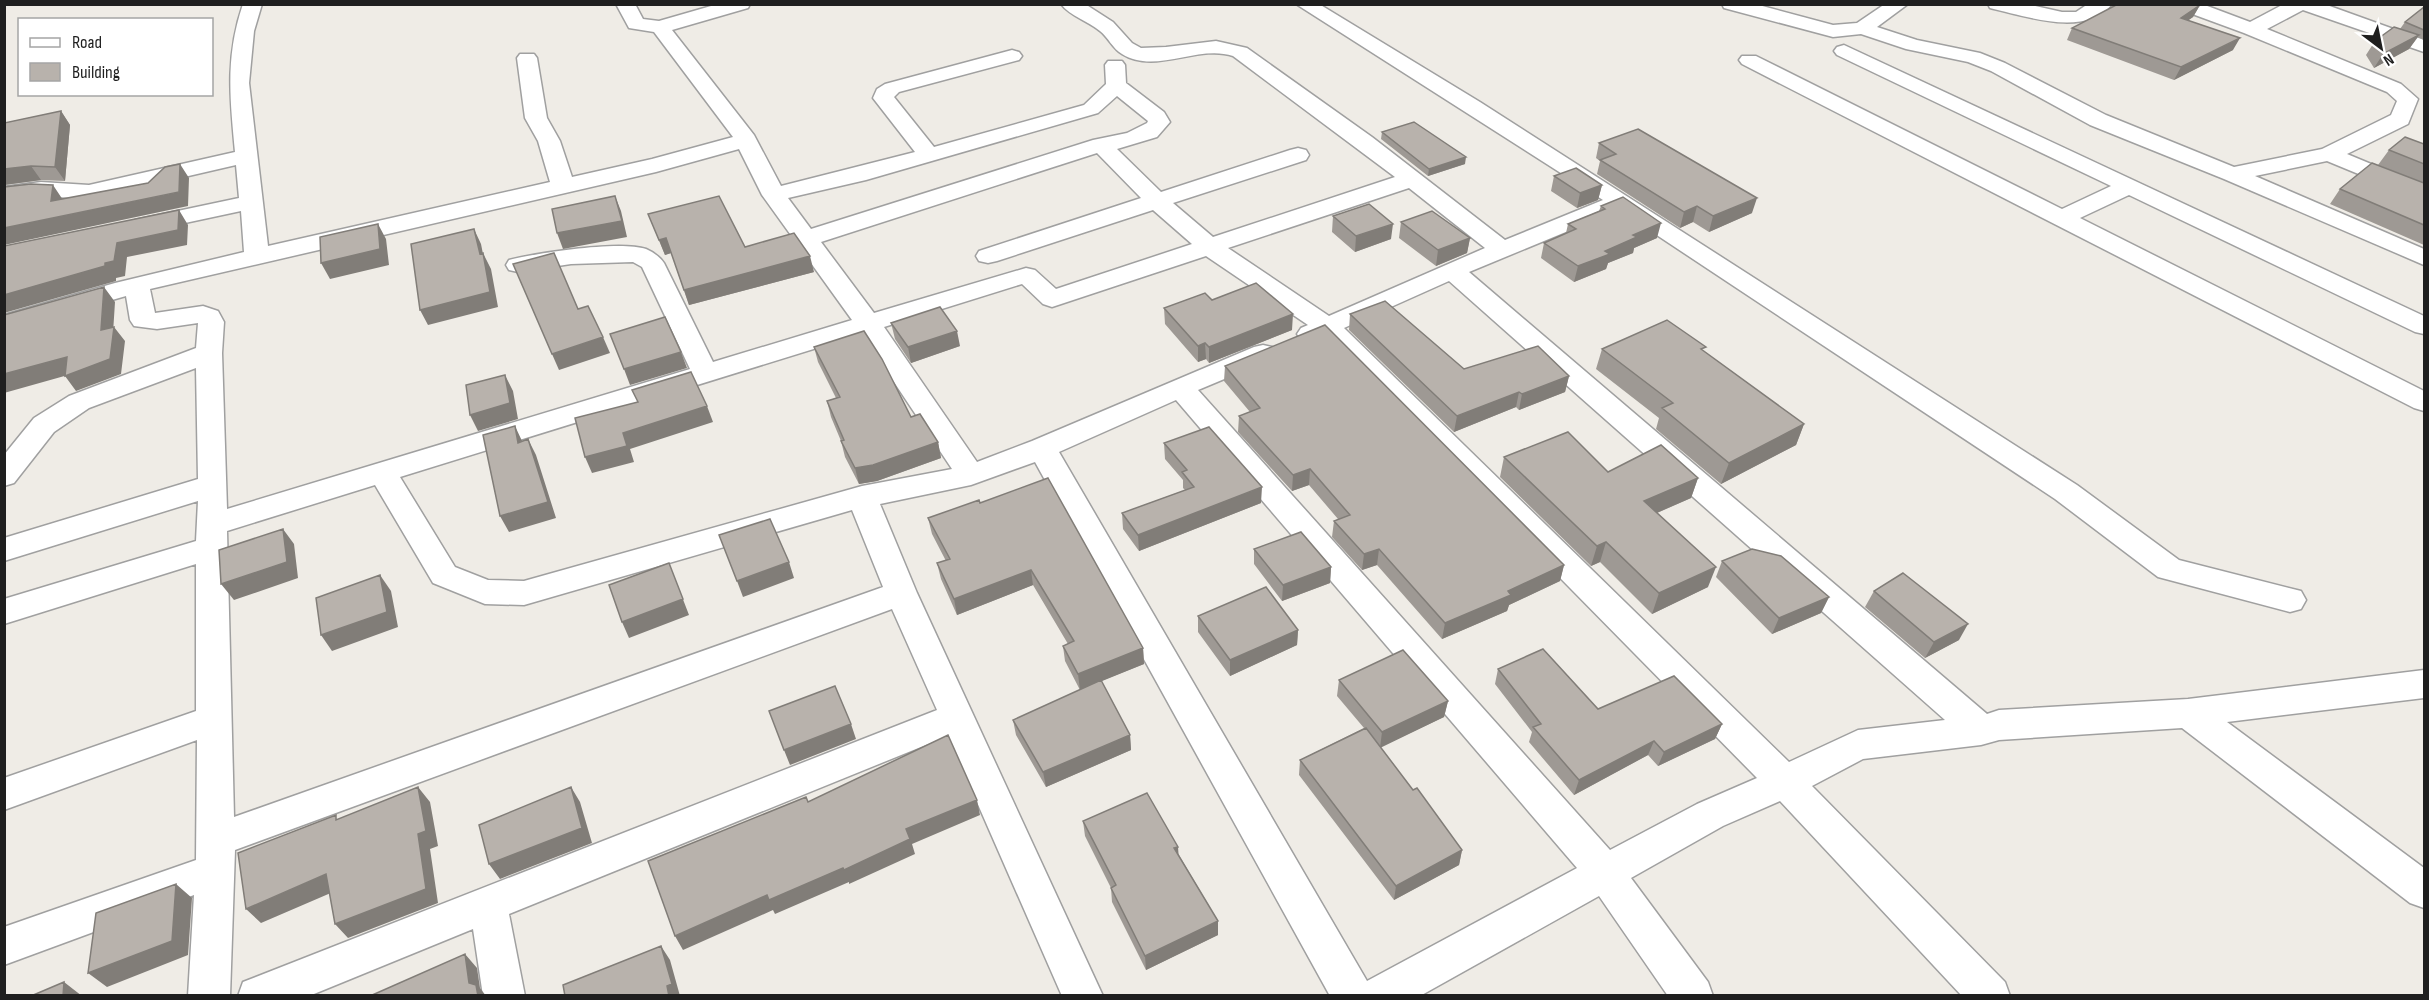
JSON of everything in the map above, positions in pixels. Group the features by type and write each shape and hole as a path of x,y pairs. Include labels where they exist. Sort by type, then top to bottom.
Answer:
{"street":[{"path":"253,4 244,31 239,83 257,255"},
{"path":"625,4 636,24 660,27 741,4"},
{"path":"1070,4 1105,25 1122,46 1139,54"},
{"path":"1305,4 1473,106 1622,201 2066,492 2169,569 2290,600"},
{"path":"1731,4 1833,31 1862,28 1913,45 1973,57 1998,67 2098,120 2232,174 2424,258"},
{"path":"1862,28 1899,4"},
{"path":"1997,4 2071,18 2080,17 2103,4"},
{"path":"2183,4 2251,29 2394,88 2408,99 2408,122 2330,154 2232,174"},
{"path":"2251,29 2302,4 2424,46"},
{"path":"660,27 746,140 774,195 867,322 970,475"},
{"path":"806,239 1101,145 1144,134 1157,128 1159,122 1116,85 1115,61 1127,55 1175,53 1208,46 1229,46 1412,179 1503,250"},
{"path":"1844,51 2424,326"},
{"path":"929,155 883,98 884,93 892,88 1012,56"},
{"path":"526,58 536,118 549,141 564,186"},
{"path":"1749,60 2424,402"},
{"path":"774,195 929,155 1091,109 1116,85"},
{"path":"4,323 136,285 257,255 387,228 656,165 746,140"},
{"path":"1101,145 1157,201 1208,246 1328,327 1785,782 1990,996"},
{"path":"2330,154 2424,194"},
{"path":"988,256 1298,155"},
{"path":"4,194 41,189 89,192 247,156"},
{"path":"4,612 382,472 867,322 1026,275 1052,299 1412,179"},
{"path":"2062,218 2127,187"},
{"path":"382,472 444,575 485,592 524,593 862,496 970,475 1042,448 1180,387 1328,327 1452,270 1622,201"},
{"path":"117,230 252,202"},
{"path":"515,266 571,257 639,255 652,263 705,372"},
{"path":"1452,270 1981,730"},
{"path":"136,285 143,320 157,321 203,314 209,317 211,322 209,353 213,485 211,536 215,855 209,996"},
{"path":"4,476 44,425 79,402 209,353"},
{"path":"1180,387 1604,871 1693,996"},
{"path":"1042,448 1353,996"},
{"path":"4,550 213,485"},
{"path":"862,496 901,593 1083,996"},
{"path":"4,946 215,855 901,593"},
{"path":"1379,996 1710,815 1785,782 1858,745 1981,730 1999,725 2188,713 2424,684"},
{"path":"2188,713 2424,890"},
{"path":"258,996 958,717"},
{"path":"4,794 214,719"},
{"path":"488,904 504,996"}],"building":[{"path":"2118,4 2198,4 2200,5 2181,18 2240,38 2181,67 2072,28"},
{"path":"2424,7 2424,30 2405,22"},
{"path":"2394,27 2419,35 2383,54 2375,41"},
{"path":"61,111 55,167 31,166 4,169 4,123"},
{"path":"1414,122 1466,157 1429,169 1382,132"},
{"path":"1638,129 1757,198 1713,216 1697,206 1684,212 1600,160 1616,154 1599,143"},
{"path":"2405,137 2424,144 2424,164 2389,150"},
{"path":"2372,163 2424,183 2424,225 2340,189"},
{"path":"180,164 179,192 4,228 4,187 31,184 53,185 51,201 148,183 165,167"},
{"path":"1576,168 1602,185 1580,193 1554,176"},
{"path":"615,196 622,221 557,233 552,209"},
{"path":"719,196 745,247 794,233 810,256 684,290 666,238 659,240 648,214"},
{"path":"1623,197 1661,223 1605,251 1610,254 1578,266 1544,243 1576,229 1568,224 1605,209 1601,206"},
{"path":"1369,204 1393,224 1356,236 1333,216"},
{"path":"179,210 178,230 117,243 114,261 105,263 105,266 4,295 4,246"},
{"path":"1432,211 1470,238 1438,250 1401,222"},
{"path":"378,224 380,249 321,263 320,237"},
{"path":"474,229 480,254 483,253 490,292 420,310 411,244"},
{"path":"554,253 578,309 588,306 603,337 552,354 513,264"},
{"path":"1256,283 1293,314 1209,347 1205,343 1198,346 1164,308 1205,293 1212,300"},
{"path":"104,287 101,330 114,327 110,359 65,376 67,357 4,374 4,315"},
{"path":"1385,301 1464,369 1538,346 1569,376 1457,416 1350,314"},
{"path":"940,307 957,331 908,347 891,323"},
{"path":"665,317 681,352 624,369 610,334"},
{"path":"1667,320 1706,347 1701,349 1804,424 1729,463 1662,408 1673,403 1602,349"},
{"path":"1325,325 1564,565 1508,591 1511,595 1445,623 1379,549 1364,554 1334,521 1350,515 1310,469 1293,475 1239,416 1260,408 1225,366"},
{"path":"864,331 882,359 911,417 920,414 938,442 873,465 855,468 841,441 844,440 827,401 840,397 814,347"},
{"path":"691,372 707,406 623,433 627,446 585,457 575,418 638,402 632,390"},
{"path":"505,375 510,403 470,415 466,385"},
{"path":"515,426 518,443 528,439 548,502 500,516 483,435"},
{"path":"1209,427 1262,487 1138,535 1122,513 1194,487 1182,472 1187,470 1164,443"},
{"path":"1568,432 1608,472 1661,445 1698,478 1644,501 1716,567 1659,593 1606,542 1597,546 1504,457"},
{"path":"1048,478 1143,648 1078,674 1063,646 1074,641 1031,570 954,599 937,563 950,559 928,518 979,500 980,503"},
{"path":"770,519 789,562 737,581 719,535"},
{"path":"283,529 287,562 221,584 219,550"},
{"path":"1301,532 1331,567 1283,585 1254,549"},
{"path":"1752,549 1781,556 1829,597 1779,618 1722,561"},
{"path":"669,563 683,599 622,622 609,585"},
{"path":"1903,573 1968,624 1934,642 1874,591"},
{"path":"380,575 387,612 321,635 316,598"},
{"path":"1266,587 1298,630 1230,660 1198,616"},
{"path":"1543,649 1598,709 1674,676 1722,724 1664,752 1654,741 1579,780 1533,727 1541,724 1498,669"},
{"path":"1403,650 1448,701 1382,732 1339,680"},
{"path":"1101,680 1130,735 1043,772 1013,720"},
{"path":"835,686 851,724 784,750 769,711"},
{"path":"1366,728 1413,790 1417,788 1462,850 1396,886 1300,760"},
{"path":"948,735 977,800 906,829 910,839 844,870 843,868 769,900 767,895 675,936 648,861 806,797 808,802"},
{"path":"418,787 426,831 418,834 426,889 335,924 326,874 246,909 238,853 336,815 336,820"},
{"path":"571,787 582,828 489,864 479,825"},
{"path":"1147,793 1178,847 1174,848 1218,921 1145,956 1111,888 1116,885 1083,821"},
{"path":"176,884 172,941 88,973 96,913"},
{"path":"661,946 672,984 667,986 669,996 565,996 563,985"},
{"path":"465,954 469,983 476,985 478,996 370,996"},
{"path":"64,982 63,996 31,996"}]}
